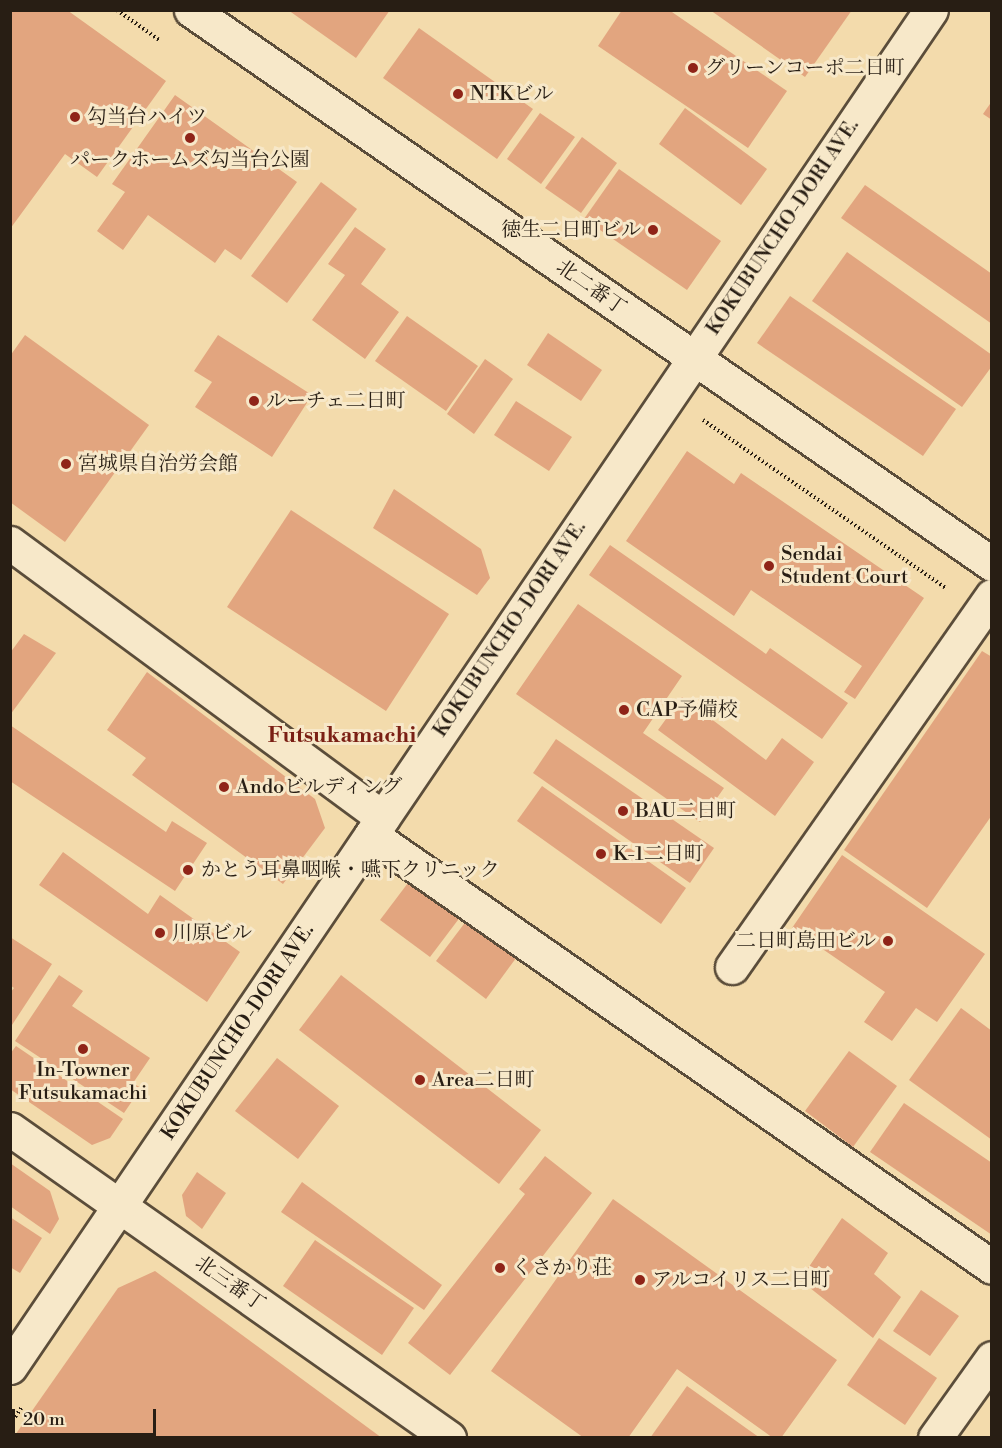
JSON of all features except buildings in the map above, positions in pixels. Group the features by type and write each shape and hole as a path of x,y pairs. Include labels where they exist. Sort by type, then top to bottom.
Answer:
{"street":[{"name":"北二番丁","path":"191,10 992,564"},
{"name":"KOKUBUNCHO-DORI AVE.","path":"10,1367 931,10"},
{"path":"10,543 377,826 992,1267"},
{"path":"732,967 986,604"},
{"name":"北三番丁","path":"10,1129 450,1437"},
{"path":"935,1437 992,1358"}],"path":[{"path":"714,427 986,604"}],"place":[{"name":"グリーンコーポ二日町","path":"693,68"},
{"name":"NTKビル","path":"458,94"},
{"name":"勾当台ハイツ","path":"75,117"},
{"name":"パークホームズ勾当台公園","path":"190,138"},
{"name":"徳生二日町ビル","path":"653,230"},
{"name":"ルーチェ二日町","path":"254,401"},
{"name":"宮城県自治労会館","path":"66,464"},
{"name":"Sendai Student Court","path":"769,566"},
{"name":"CAP予備校","path":"624,710"},
{"name":"Andoビルディング","path":"224,787"},
{"name":"BAU二日町","path":"623,811"},
{"name":"K-1二日町","path":"601,854"},
{"name":"かとう耳鼻咽喉・嚥下クリニック","path":"188,870"},
{"name":"川原ビル","path":"160,933"},
{"name":"二日町島田ビル","path":"888,941"},
{"name":"In-Towner Futsukamachi","path":"83,1049"},
{"name":"Area二日町","path":"420,1080"},
{"name":"くさかり荘","path":"500,1268"},
{"name":"アルコイリス二日町","path":"640,1280"}],"district":[{"name":"Futsukamachi","path":"342,736"}]}
